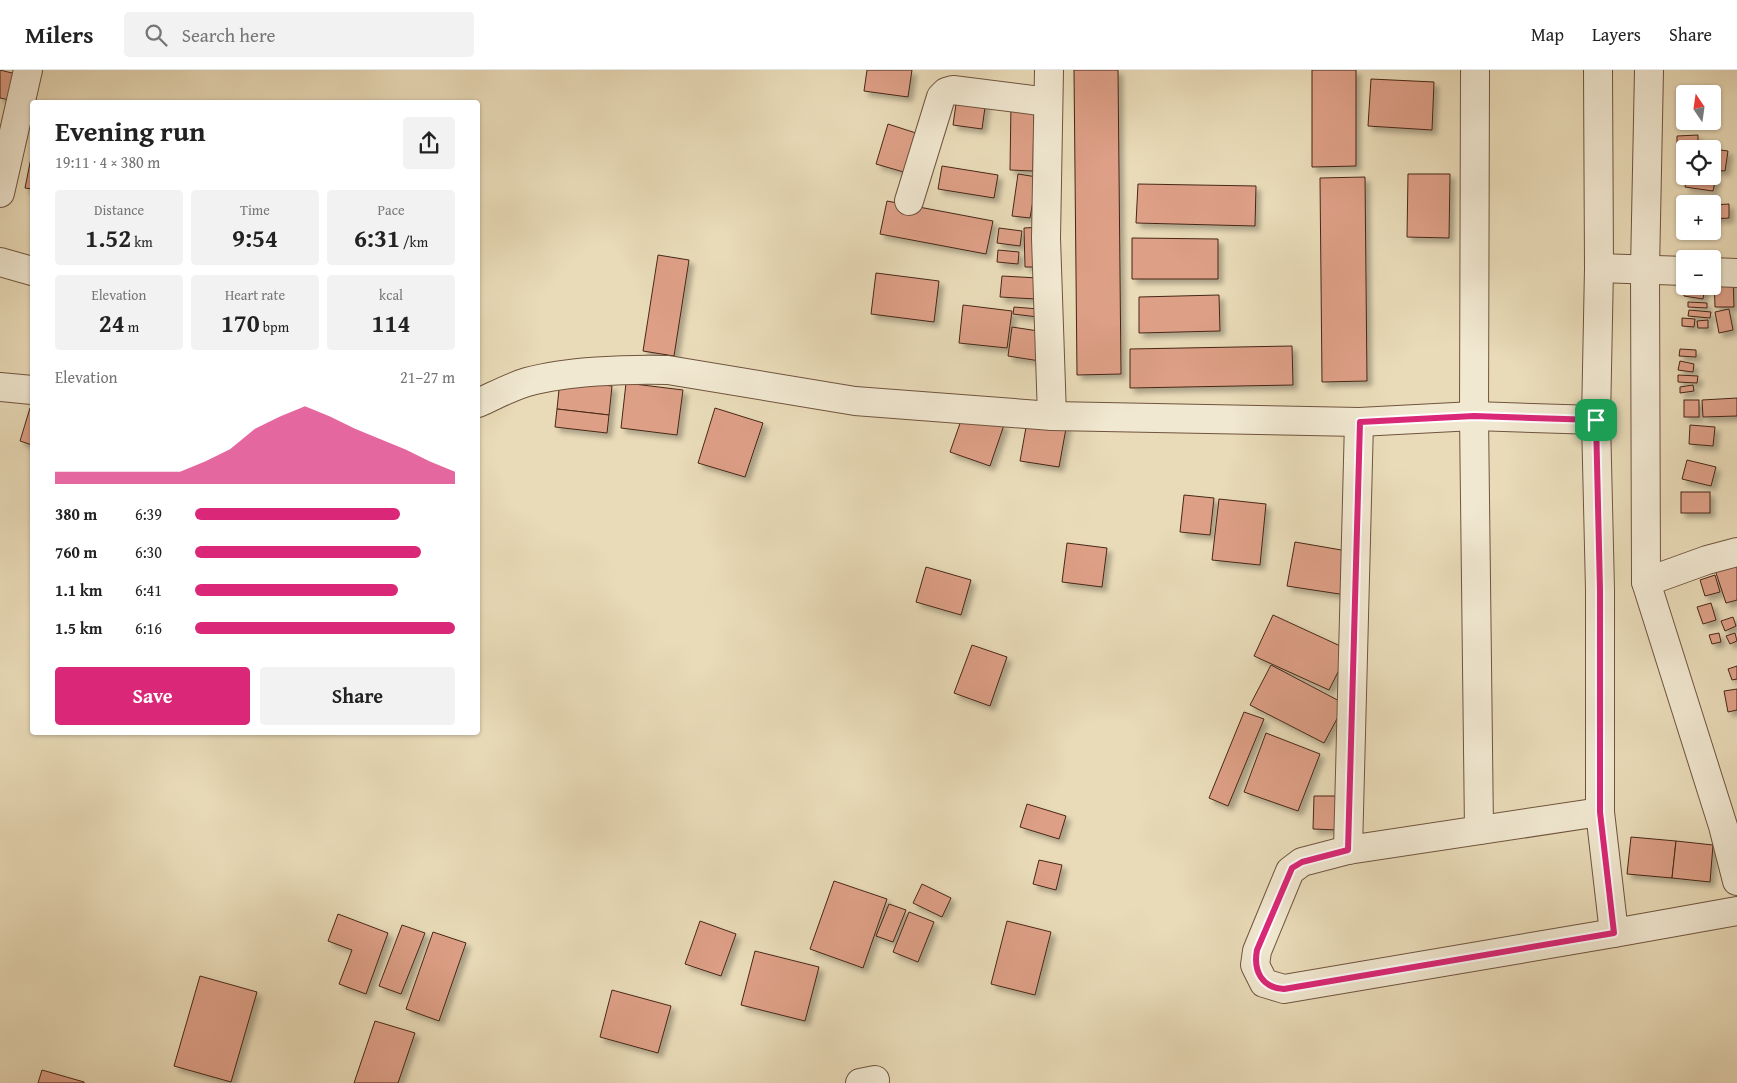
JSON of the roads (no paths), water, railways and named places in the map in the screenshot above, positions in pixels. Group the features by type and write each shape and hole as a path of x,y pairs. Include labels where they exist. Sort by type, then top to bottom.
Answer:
{"street":[{"path":"0,193 28,70"},
{"path":"1049,70 1046,238 1052,416"},
{"path":"1475,70 1474,416 1478,830"},
{"path":"1598,70 1599,268 1596,420 1600,600 1600,812 1614,933"},
{"path":"1649,70 1646,270 1646,582 1723,826 1737,881"},
{"path":"909,201 941,97 946,92 952,90 1048,102"},
{"path":"0,262 30,270"},
{"path":"1599,268 1676,271"},
{"path":"1721,272 1737,273"},
{"path":"480,401 536,380 563,375 668,370 855,400 1052,416 1360,422 1474,416 1596,420"},
{"path":"0,387 30,390"},
{"path":"1348,850 1360,422"},
{"path":"1646,582 1707,560 1737,552"},
{"path":"1600,812 1348,850 1302,862 1292,868 1257,950 1255,965 1264,983 1284,989 1737,911"}]}
